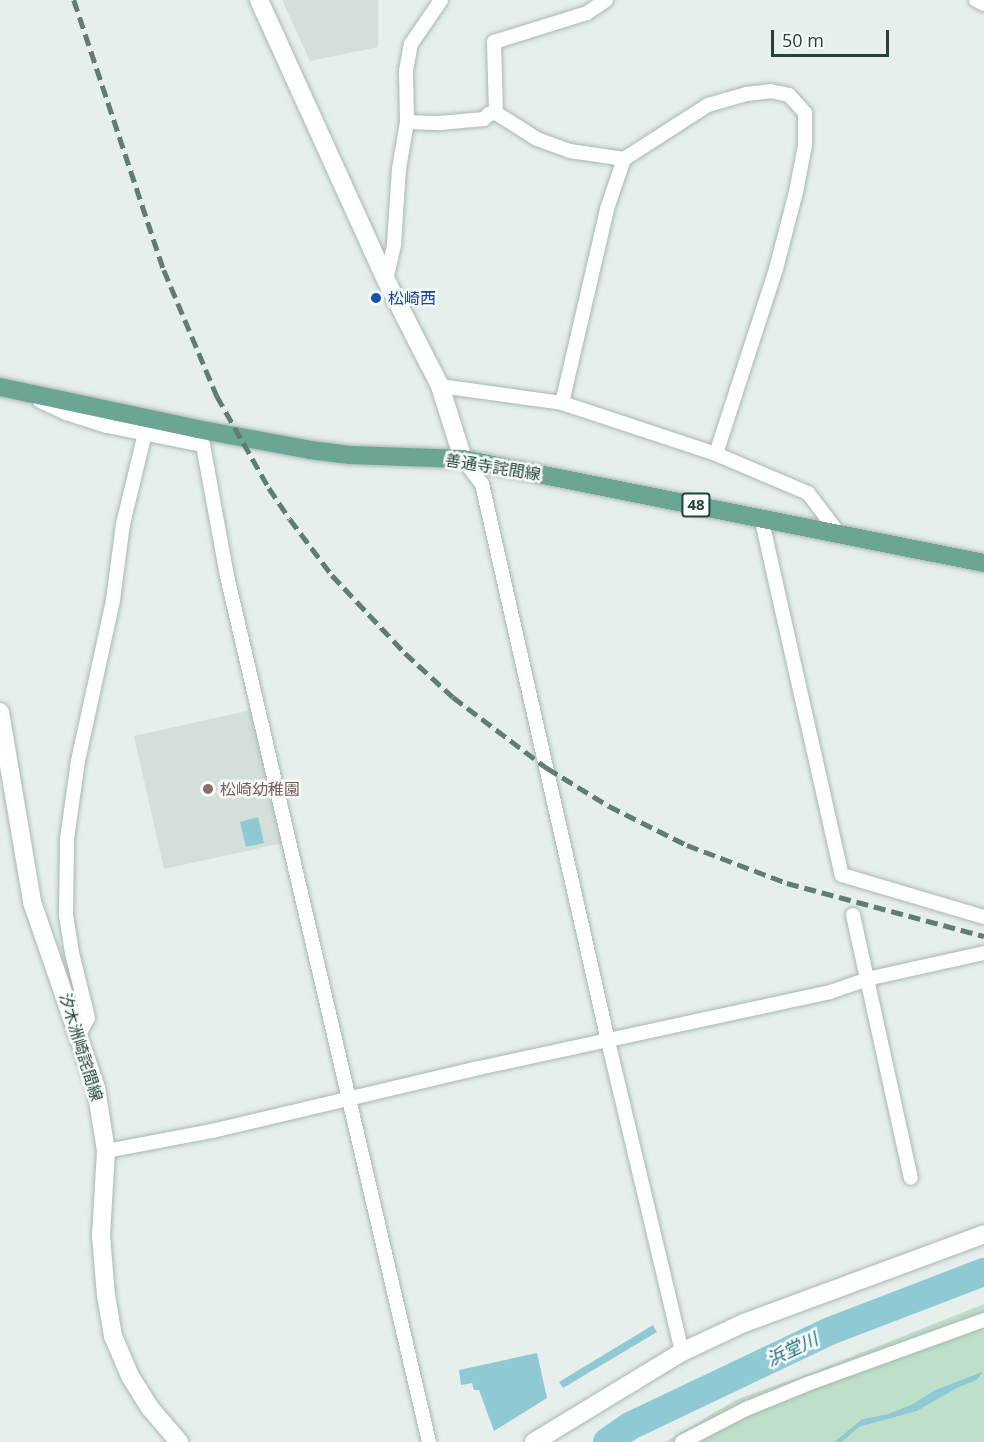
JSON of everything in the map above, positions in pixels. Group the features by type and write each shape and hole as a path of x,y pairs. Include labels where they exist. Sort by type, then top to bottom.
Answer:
{"main road":[{"name":"善通寺詫間線","path":"9,388 186,427 310,450 350,456 463,459 837,531 984,562"}],"street":[{"path":"259,0 386,280 440,386 463,459 482,484 608,1041 682,1352"},
{"path":"386,280 394,244 399,169 407,122 406,71 411,44 441,0"},
{"path":"496,112 494,42 587,13 606,0"},
{"path":"976,0 984,4"},
{"path":"562,403 607,209 624,159 708,105 747,94 770,91 789,95 805,113 805,145 785,236 716,454"},
{"path":"407,122 440,123 483,119 496,112 537,139 570,151 624,159"},
{"path":"440,386 562,403 716,454 808,493 837,531"},
{"path":"9,388 66,413 107,426 203,445 227,576 429,1442"},
{"path":"79,1034 88,1018 72,953 66,915 67,839 78,761 113,600 123,524 145,434"},
{"path":"760,517 842,875 984,917"},
{"name":"汐木洲崎詫間線","path":"0,712 6,788 32,902 96,1088 105,1151 101,1236 106,1295 113,1336 130,1376 150,1408 178,1442"},
{"path":"853,915 911,1178"},
{"path":"105,1151 212,1131 349,1097 830,992 867,979 984,953"},
{"path":"534,1442 682,1352 744,1323 814,1295 984,1234"},
{"path":"682,1442 746,1409 810,1383 984,1320"}],"shaded area":[{"path":"282,0 378,0 378,47 310,61"},
{"name":"松崎幼稚園","path":"251,710 283,843 164,869 134,736"}],"green space":[{"path":"984,1304 984,1371 935,1390 911,1405 888,1414 862,1419 834,1442 665,1442 736,1400 816,1371"},
{"path":"984,1372 984,1442 842,1442 859,1427 917,1411 957,1388 977,1380"}],"water":[{"path":"258,817 264,843 246,847 240,822"},
{"path":"653,1325 657,1332 563,1388 559,1382"},
{"path":"537,1353 547,1398 494,1431 479,1390 474,1390 472,1383 461,1385 459,1370"},
{"path":"984,1371 977,1380 957,1388 917,1411 859,1427 842,1442 834,1442 862,1419 888,1414 911,1405 935,1390"}],"waterway":[{"name":"浜堂川","path":"607,1442 630,1426 830,1331 984,1272"}],"railway":[{"path":"74,0 164,270 217,396 269,488 290,519 332,575 405,653 453,697 547,768 609,806 687,845 787,883 984,936"}],"place":[{"name":"松崎西","path":"376,298"},
{"name":"松崎幼稚園","path":"208,789"}]}
